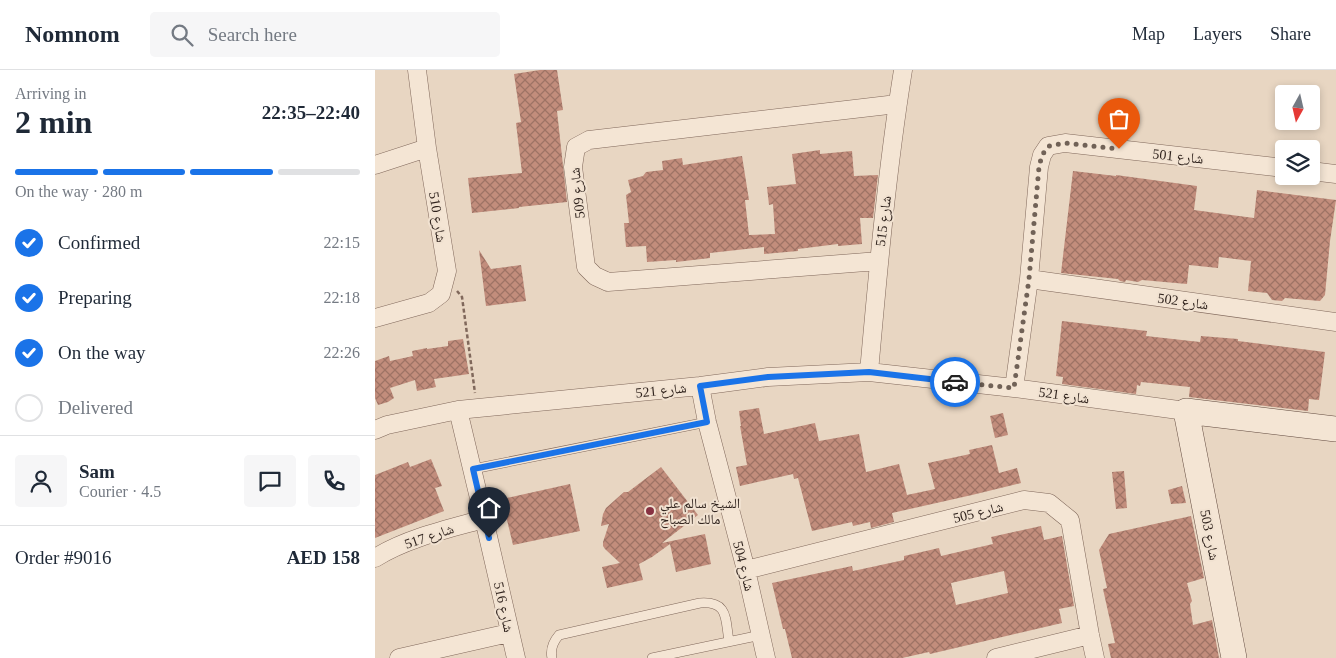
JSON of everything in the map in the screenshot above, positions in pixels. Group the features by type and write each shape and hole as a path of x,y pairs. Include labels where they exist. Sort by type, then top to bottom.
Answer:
{"street":[{"name":"شارع 510","path":"417,70 427,148 447,271 445,280"},
{"name":"شارع 515","path":"869,372 879,261 897,104 903,70"},
{"name":"شارع 509","path":"879,261 608,282 595,276 586,267 573,166 576,147 589,140 897,104"},
{"name":"شارع 501","path":"1014,388 1029,279 1039,167 1042,155 1049,146 1065,143 1275,167"},
{"path":"375,164 427,148"},
{"path":"1320,172 1336,174"},
{"name":"شارع 502","path":"1029,279 1336,322"},
{"path":"375,318 429,303 441,294 445,280"},
{"name":"شارع 521","path":"375,430 387,425 458,410 700,386 768,377 869,372 1014,388 1187,412 1336,429"},
{"name":"شارع 504","path":"700,386 707,422 746,570 766,658"},
{"name":"شارع 516","path":"458,410 485,519 515,658"},
{"name":"شارع 503","path":"1187,412 1234,658"},
{"name":"شارع 505","path":"746,570 1024,500 1049,503 1070,520 1095,658"},
{"name":"شارع 517","path":"375,558 384,552 432,533 485,519"},
{"path":"399,658 509,633"},
{"path":"996,658 1090,636"}],"lane":[{"path":"473,469 707,422"},
{"path":"552,658 551,649 553,642 559,635 700,603 719,606 724,612 729,641"},
{"path":"651,658 761,635"}],"path":[{"path":"445,280 456,288 462,297 477,408"}],"building":[{"path":"540,70 557,70 563,110 557,111 567,202 472,213 468,178 522,173 516,123 521,122 514,74"},
{"path":"820,150 820,154 852,151 854,176 878,175 873,218 860,218 862,244 838,246 838,244 798,249 798,251 764,254 764,247 710,253 710,258 676,262 676,260 647,262 646,246 626,247 624,223 629,223 626,195 631,192 628,180 643,176 646,172 663,170 662,161 682,158 683,165 742,156 749,200 745,200 749,235 775,234 773,204 769,205 767,187 796,184 792,154"},
{"path":"1073,171 1197,186 1194,210 1254,218 1257,190 1336,200 1325,295 1320,301 1285,298 1282,301 1272,300 1267,293 1248,291 1251,261 1219,257 1218,268 1189,265 1187,284 1142,280 1138,282 1126,280 1125,282 1118,279 1061,273"},
{"path":"479,250 491,269 521,265 526,301 486,306"},
{"path":"1062,321 1147,331 1146,336 1200,342 1201,336 1238,339 1238,341 1325,352 1319,400 1309,399 1308,411 1189,397 1190,387 1141,382 1140,386 1137,385 1136,394 1062,384 1063,377 1056,376"},
{"path":"463,339 469,374 434,379 436,387 417,391 415,380 390,388 394,398 378,405 375,398 375,361 389,356 390,361 413,356 412,351 448,346 448,341"},
{"path":"759,408 764,434 815,423 819,441 859,434 866,472 899,464 907,495 935,489 928,463 970,454 969,450 992,445 999,473 1017,468 1021,483 892,513 894,522 871,528 870,522 853,526 852,522 812,531 798,478 794,479 793,474 740,486 736,467 747,465 739,411"},
{"path":"1003,413 1008,435 995,438 990,416"},
{"path":"431,459 442,486 435,488 444,511 375,538 375,475 408,462 410,467"},
{"name":"الشيخ سالم علي مالك الصباح","path":"661,467 698,515 662,543 705,534 711,564 676,572 670,544 639,564 643,580 607,588 602,567 620,563 603,546 609,524 601,526 603,514 606,508 624,492 628,492"},
{"path":"1124,471 1127,508 1116,509 1112,472"},
{"path":"570,484 580,531 513,545 502,499"},
{"path":"1182,486 1186,503 1171,504 1168,490"},
{"path":"1191,516 1204,578 1187,583 1192,601 1190,604 1193,625 1212,620 1219,658 1111,658 1108,644 1115,643 1103,589 1107,588 1099,550 1109,534"},
{"path":"1041,526 1044,540 1062,536 1074,606 1059,609 1062,623 930,654 929,652 902,658 792,658 772,583 852,566 853,571 904,560 904,556 939,548 941,556 993,544 991,537","holes":["1004,571 1008,593 956,605 951,583"]}],"way so far":[{"path":"955,382 1014,388 1029,279 1039,167 1042,155 1049,146 1065,143 1119,149"}],"place":[{"name":"الشيخ سالم علي مالك الصباح","path":"650,511"}],"route":[{"path":"489,538 473,469 707,422 700,386 768,377 869,372 955,382"}]}
